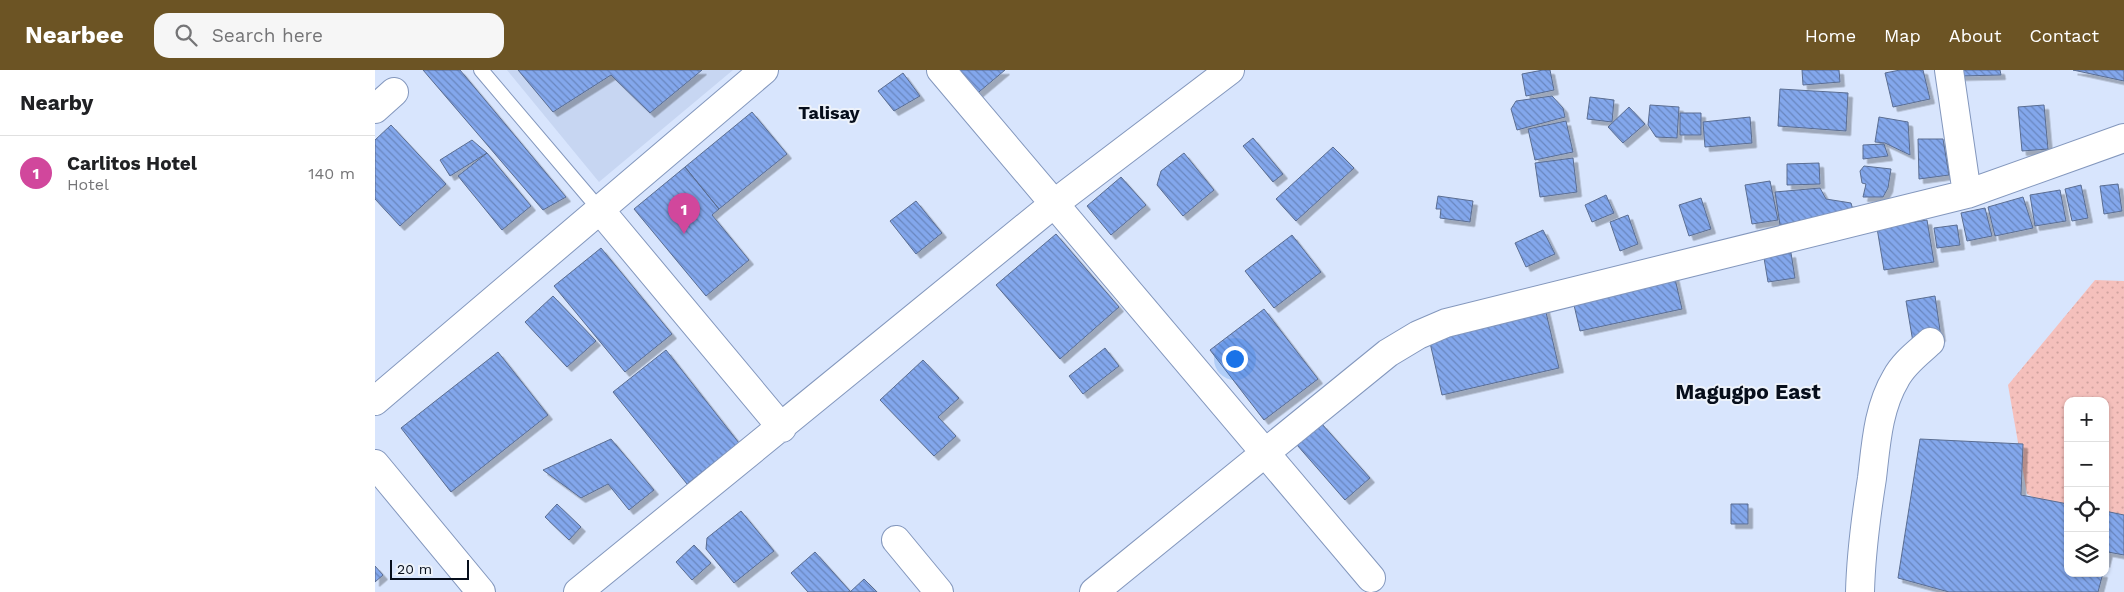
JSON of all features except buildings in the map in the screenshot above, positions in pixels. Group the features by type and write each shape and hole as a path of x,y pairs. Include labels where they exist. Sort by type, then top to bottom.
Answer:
{"street":[{"path":"375,401 764,70"},
{"path":"941,70 1371,578"},
{"path":"578,592 782,428 1055,203 1230,70"},
{"path":"1949,70 1967,194"},
{"path":"1094,592 1388,353 1418,335 1446,323 1967,194 2124,138"},
{"path":"600,210 782,428"},
{"path":"1860,592 1864,535 1878,428 1885,400 1896,377 1908,362 1930,342"},
{"path":"375,464 481,592"},
{"path":"895,540 939,592"}],"lane":[{"path":"481,70 600,210"}],"shaded area":[{"path":"507,70 733,70 599,182"},
{"path":"2095,280 2124,281 2124,543 2109,536 2109,397 2064,397 2064,513 2027,494 2008,385"}],"place":[{"name":"Carlitos Hotel","path":"684,234"}],"district":[{"name":"Talisay","path":"829,112"},
{"name":"Magugpo East","path":"1748,391"}]}
